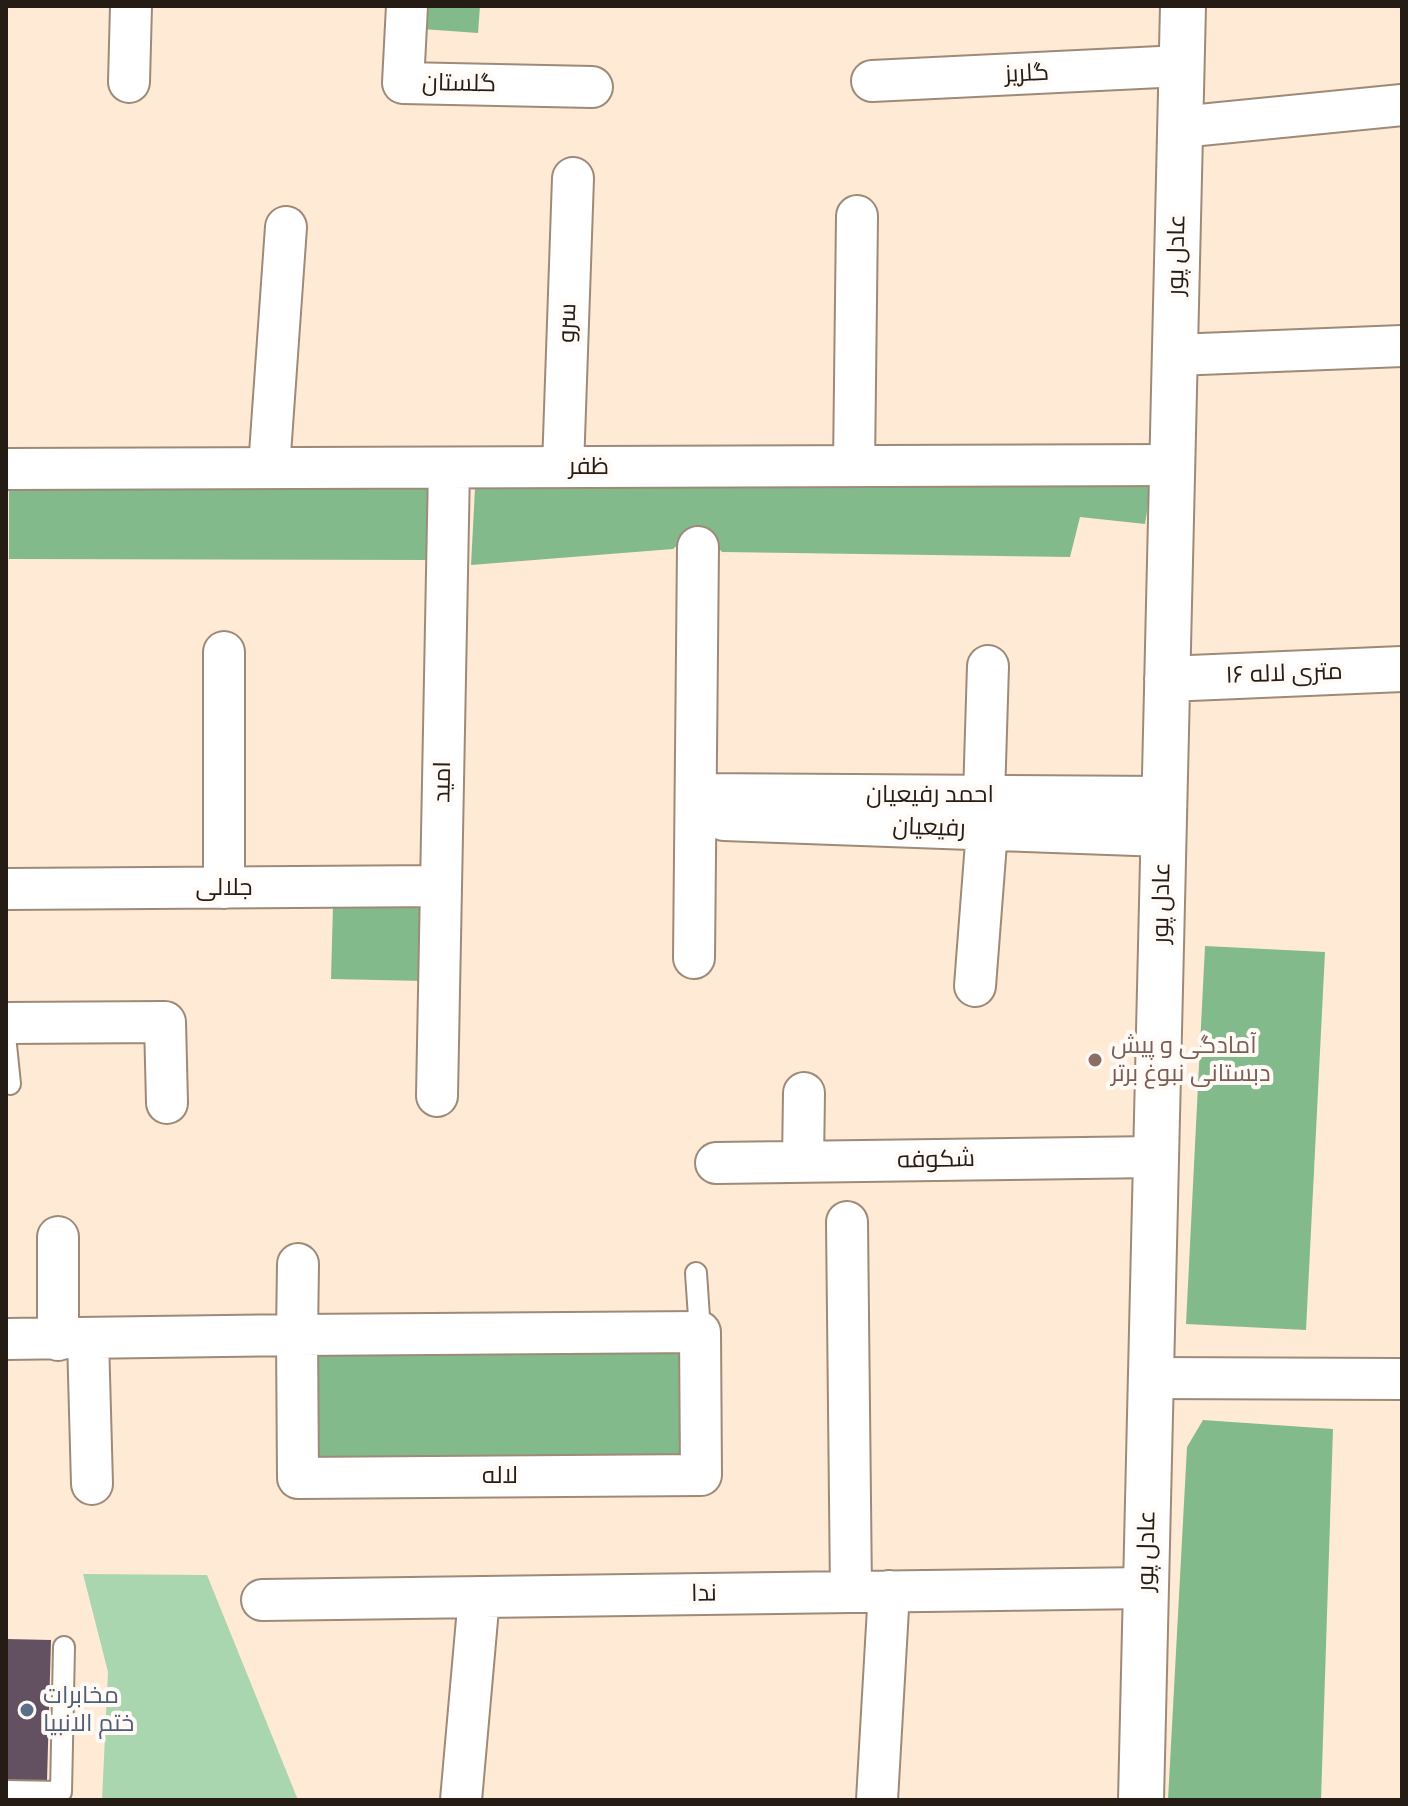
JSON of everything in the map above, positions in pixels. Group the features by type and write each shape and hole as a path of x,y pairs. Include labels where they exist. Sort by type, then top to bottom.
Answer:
{"street":[{"path":"129,82 131,6"},
{"name":"گلستان","path":"407,6 403,83 592,87"},
{"name":"عادل پور","path":"1141,1800 1183,6"},
{"name":"گلریز","path":"872,81 1181,66"},
{"path":"1180,127 1402,105"},
{"name":"سرو","path":"563,467 573,178"},
{"path":"854,466 857,216"},
{"path":"269,468 286,227"},
{"path":"1175,355 1402,346"},
{"name":"ظفر","path":"6,469 1172,465"},
{"name":"امید","path":"437,1096 449,468"},
{"path":"694,958 698,547"},
{"path":"224,652 224,888"},
{"path":"975,986 986,813 988,666"},
{"name":"۱۶ متری لاله","path":"1167,679 1402,669"},
{"name":"احمد رفیعیان","path":"696,807 1164,817"},
{"name":"جلالی","path":"6,889 441,886"},
{"path":"6,1023 165,1022 167,1103"},
{"path":"803,1162 804,1093"},
{"name":"شکوفه","path":"716,1163 1156,1157"},
{"path":"847,1222 870,1592 877,1800"},
{"path":"58,1237 92,1484"},
{"name":"لاله","path":"298,1264 298,1478 701,1475 700,1332"},
{"path":"6,1339 700,1332"},
{"path":"1151,1378 1402,1379"},
{"name":"ندا","path":"262,1600 1146,1588"},
{"path":"461,1800 479,1597"}],"lane":[{"path":"6,1045 10,1084"},
{"name":"لاله","path":"696,1273 700,1332"},
{"path":"6,1791 61,1792 64,1647"}],"green space":[{"path":"424,6 480,6 478,33 422,29"},
{"path":"1152,481 1145,524 1080,517 1070,557 722,552 712,541 688,536 673,549 471,565 475,488"},
{"path":"9,487 430,488 430,560 9,559"},
{"path":"333,905 425,907 424,981 331,979"},
{"path":"1205,946 1325,952 1306,1330 1186,1324"},
{"path":"685,1348 685,1461 317,1463 316,1351"},
{"path":"1203,1420 1333,1429 1321,1800 1168,1800 1187,1447"},
{"path":"83,1574 207,1575 298,1800 102,1800 108,1672"}],"building":[{"name":"مخابرات ختم الانبیا","path":"6,1639 51,1640 47,1781 6,1780"}],"place":[{"name":"آمادگی و پیش دبستانی نبوغ برتر","path":"1095,1060"},
{"name":"مخابرات ختم الانبیا","path":"27,1710"}]}
